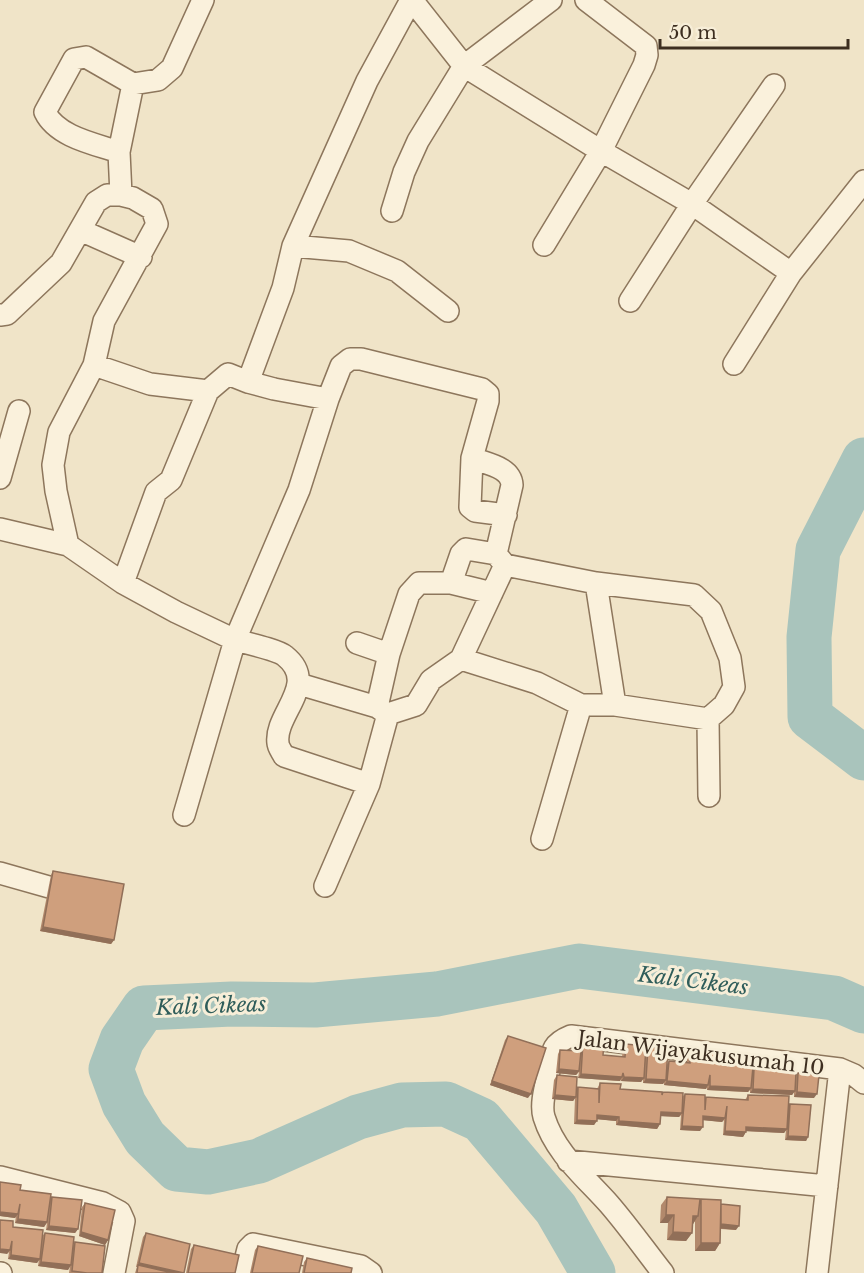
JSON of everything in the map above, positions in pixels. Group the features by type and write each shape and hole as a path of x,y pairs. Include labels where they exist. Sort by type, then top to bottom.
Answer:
{"street":[{"path":"119,152 79,139 50,123 45,112 74,59 86,57 133,84 158,80 172,68 203,0"},
{"path":"248,382 283,288 293,246 367,81 412,0 464,66 692,204 791,273"},
{"path":"392,211 404,172 418,141 464,66 551,0"},
{"path":"544,245 601,151 647,55 646,46 586,0"},
{"path":"121,195 119,152 133,84"},
{"path":"630,301 692,204 774,85"},
{"path":"734,364 791,273 864,181"},
{"path":"0,315 7,315 61,263 96,202 108,195 121,195 152,209 158,224 104,321 94,365 59,432 53,465 56,492 68,545"},
{"path":"80,230 141,257"},
{"path":"293,246 349,251 398,271 448,311"},
{"path":"184,815 236,640 299,490 341,366 350,359 361,359 482,388 488,394 488,401 472,458 470,507 475,511 506,516"},
{"path":"94,365 150,384 207,391"},
{"path":"123,583 156,492 171,480 207,391 228,374 274,389 328,399"},
{"path":"0,478 19,411"},
{"path":"299,684 382,710 416,705 431,680 461,659 492,592 501,560 506,516 513,485 512,477 508,472 472,458"},
{"path":"0,530 68,545 123,583 176,612 236,640 284,655 295,668 299,684 279,731 278,744 284,756 369,784"},
{"path":"451,583 461,554 466,549 596,583 694,595 711,611 730,658 734,687 724,705 708,719 709,796"},
{"path":"325,886 369,784 389,654 409,594 419,584 451,583 492,592"},
{"path":"596,583 615,705"},
{"path":"357,643 389,654"},
{"path":"461,659 537,683 581,705 615,705 708,719"},
{"path":"542,839 581,705"},
{"path":"0,873 49,887"},
{"name":"Jalan Wijayakusumah 10","path":"663,1273 610,1205 568,1161 552,1136 543,1114 553,1048 561,1040 571,1036 840,1069 854,1075 864,1083"},
{"path":"817,1273 840,1069"},
{"path":"568,1161 827,1186"},
{"path":"0,1177 103,1203 120,1212 123,1221 114,1273"},
{"path":"242,1273 250,1245 258,1244 364,1271"}],"building":[{"path":"53,871 124,884 114,940 43,927"},
{"path":"508,1036 546,1048 531,1094 492,1081"},
{"path":"583,1042 604,1043 603,1055 625,1057 626,1044 646,1046 644,1078 624,1077 623,1073 622,1077 581,1074"},
{"path":"648,1047 668,1048 666,1080 646,1079"},
{"path":"560,1050 581,1051 579,1071 559,1069"},
{"path":"690,1051 754,1056 751,1088 710,1086 710,1075 708,1085 667,1081 669,1061 690,1063"},
{"path":"754,1069 796,1072 795,1091 753,1089"},
{"path":"798,1073 819,1075 817,1094 797,1092"},
{"path":"557,1075 577,1077 576,1097 555,1095"},
{"path":"600,1083 621,1084 620,1089 662,1092 662,1095 663,1092 683,1093 682,1113 661,1112 660,1124 619,1121 619,1117 597,1115 597,1121 577,1120 578,1087 599,1089 599,1103"},
{"path":"685,1094 705,1095 705,1110 706,1097 748,1100 748,1095 789,1096 787,1129 746,1127 746,1132 725,1131 727,1106 725,1118 703,1116 703,1127 682,1126"},
{"path":"790,1104 811,1105 808,1137 788,1136"},
{"path":"0,1182 21,1185 20,1190 51,1194 47,1222 18,1219 20,1204 18,1214 0,1212"},
{"path":"52,1197 82,1200 78,1229 49,1226"},
{"path":"667,1197 700,1199 698,1216 693,1216 692,1233 673,1232 674,1215 666,1215"},
{"path":"701,1199 721,1200 720,1243 701,1243"},
{"path":"85,1203 115,1210 108,1240 81,1232"},
{"path":"721,1204 740,1206 739,1226 721,1224"},
{"path":"0,1220 13,1221 13,1227 43,1230 40,1259 11,1255 12,1241 10,1250 0,1249"},
{"path":"45,1233 74,1237 71,1265 41,1262"},
{"path":"146,1233 190,1244 184,1273 139,1263"},
{"path":"75,1242 105,1246 102,1273 72,1271"},
{"path":"194,1245 239,1255 235,1273 188,1273"},
{"path":"258,1246 303,1256 299,1273 252,1273"},
{"path":"307,1258 352,1268 351,1273 304,1273"},
{"path":"138,1265 173,1273 137,1273"}],"waterway":[{"name":"Kali Cikeas","path":"864,460 818,550 809,637 810,717 864,758"},
{"name":"Kali Cikeas","path":"593,1273 556,1209 481,1120 446,1104 402,1105 358,1117 259,1161 208,1172 177,1169 145,1138 124,1104 111,1069 122,1040 144,1008 232,1004 315,1005 437,994 579,966 834,998 864,1011"}]}
